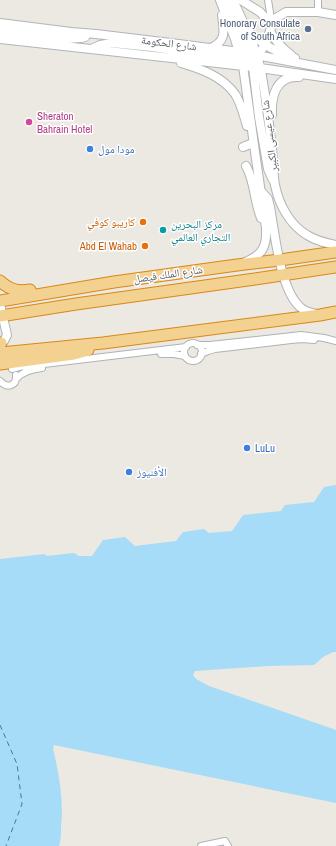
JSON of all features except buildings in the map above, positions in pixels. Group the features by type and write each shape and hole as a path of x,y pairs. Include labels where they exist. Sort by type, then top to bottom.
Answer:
{"highway":[{"name":"شارع الملك فيصل","path":"0,303 114,282 336,252"},
{"name":"شارع الملك فيصل","path":"1,316 336,267"},
{"path":"0,281 13,290 22,292 80,282 114,282"},
{"path":"0,345 14,352 103,343 336,312"},
{"path":"0,368 74,354 103,343"}],"main road":[{"path":"209,48 218,45 222,39 224,28 220,0"},
{"name":"شارع عيسى الكبير","path":"220,0 247,58"},
{"path":"226,0 247,58"},
{"name":"شارع عيسى الكبير","path":"233,0 247,30 247,58 254,152 266,228 265,242 262,250 253,259 237,265"},
{"path":"241,0 260,12 271,28"},
{"path":"249,0 259,7 271,28 274,39 280,46 295,58 309,66"},
{"path":"247,58 265,45 276,18 286,12 318,12 336,15"},
{"name":"شارع الحكومة","path":"0,23 209,48 247,58"},
{"path":"247,30 265,45 282,54 295,58"},
{"path":"0,31 64,39 81,38 96,34"},
{"name":"شارع الحكومة","path":"0,39 161,57 247,58 336,70"},
{"path":"90,49 100,45 112,43 247,58 254,62 257,68 267,140 253,141 243,147"},
{"path":"161,57 210,73 230,88 236,95 253,141"},
{"path":"257,68 335,79"},
{"name":"شارع عيسى الكبير","path":"257,68 270,130 267,140 268,150 275,185 281,204 292,222 299,229 324,243 336,245"},
{"path":"270,130 273,97 277,88 282,82 296,76 335,79"},
{"path":"254,152 268,150"},
{"path":"246,166 251,176 257,207 266,228"},
{"name":"شارع عيسى الكبير","path":"260,190 268,199 283,275 289,291 300,307 304,310 320,315"},
{"path":"0,303 1,316 7,335 0,345"}],"street":[{"path":"268,0 271,28"},
{"path":"318,0 318,12"},
{"path":"0,368 12,369 186,347 192,344 210,345 290,335 324,338 336,341"},
{"path":"201,354 215,349 302,339 323,341 336,345"},
{"path":"0,381 5,385 10,385 24,372 30,370 69,364 162,354 185,356 189,360 194,361 199,359 201,354 201,349 197,345"},
{"path":"185,356 184,352 186,347"},
{"path":"12,369 16,373 17,378"},
{"path":"201,846 224,844"}],"water":[{"path":"336,485 336,652 323,657 314,665 268,666 195,671 193,675 196,679 209,686 336,730 336,803 54,745 53,748 59,778 62,807 61,836 59,846 0,846 0,559 45,554 47,556 74,553 79,556 92,556 103,540 125,537 135,546 176,541 183,532 204,529 209,533 232,531 243,515 281,511 285,505 314,502 324,487"}],"ferry route":[{"path":"0,725 17,764 22,804 6,846"}],"place":[{"name":"Honorary Consulate of South Africa","path":"308,29"},
{"name":"Sheraton Bahrain Hotel","path":"29,122"},
{"name":"مودا مول","path":"90,149"},
{"name":"كاريبو كوفي","path":"143,222"},
{"name":"مركز البحرين التجاري العالمي","path":"163,230"},
{"name":"Abd El Wahab","path":"145,246"},
{"name":"LuLu","path":"247,448"},
{"name":"الأفنيوز","path":"129,472"}]}
